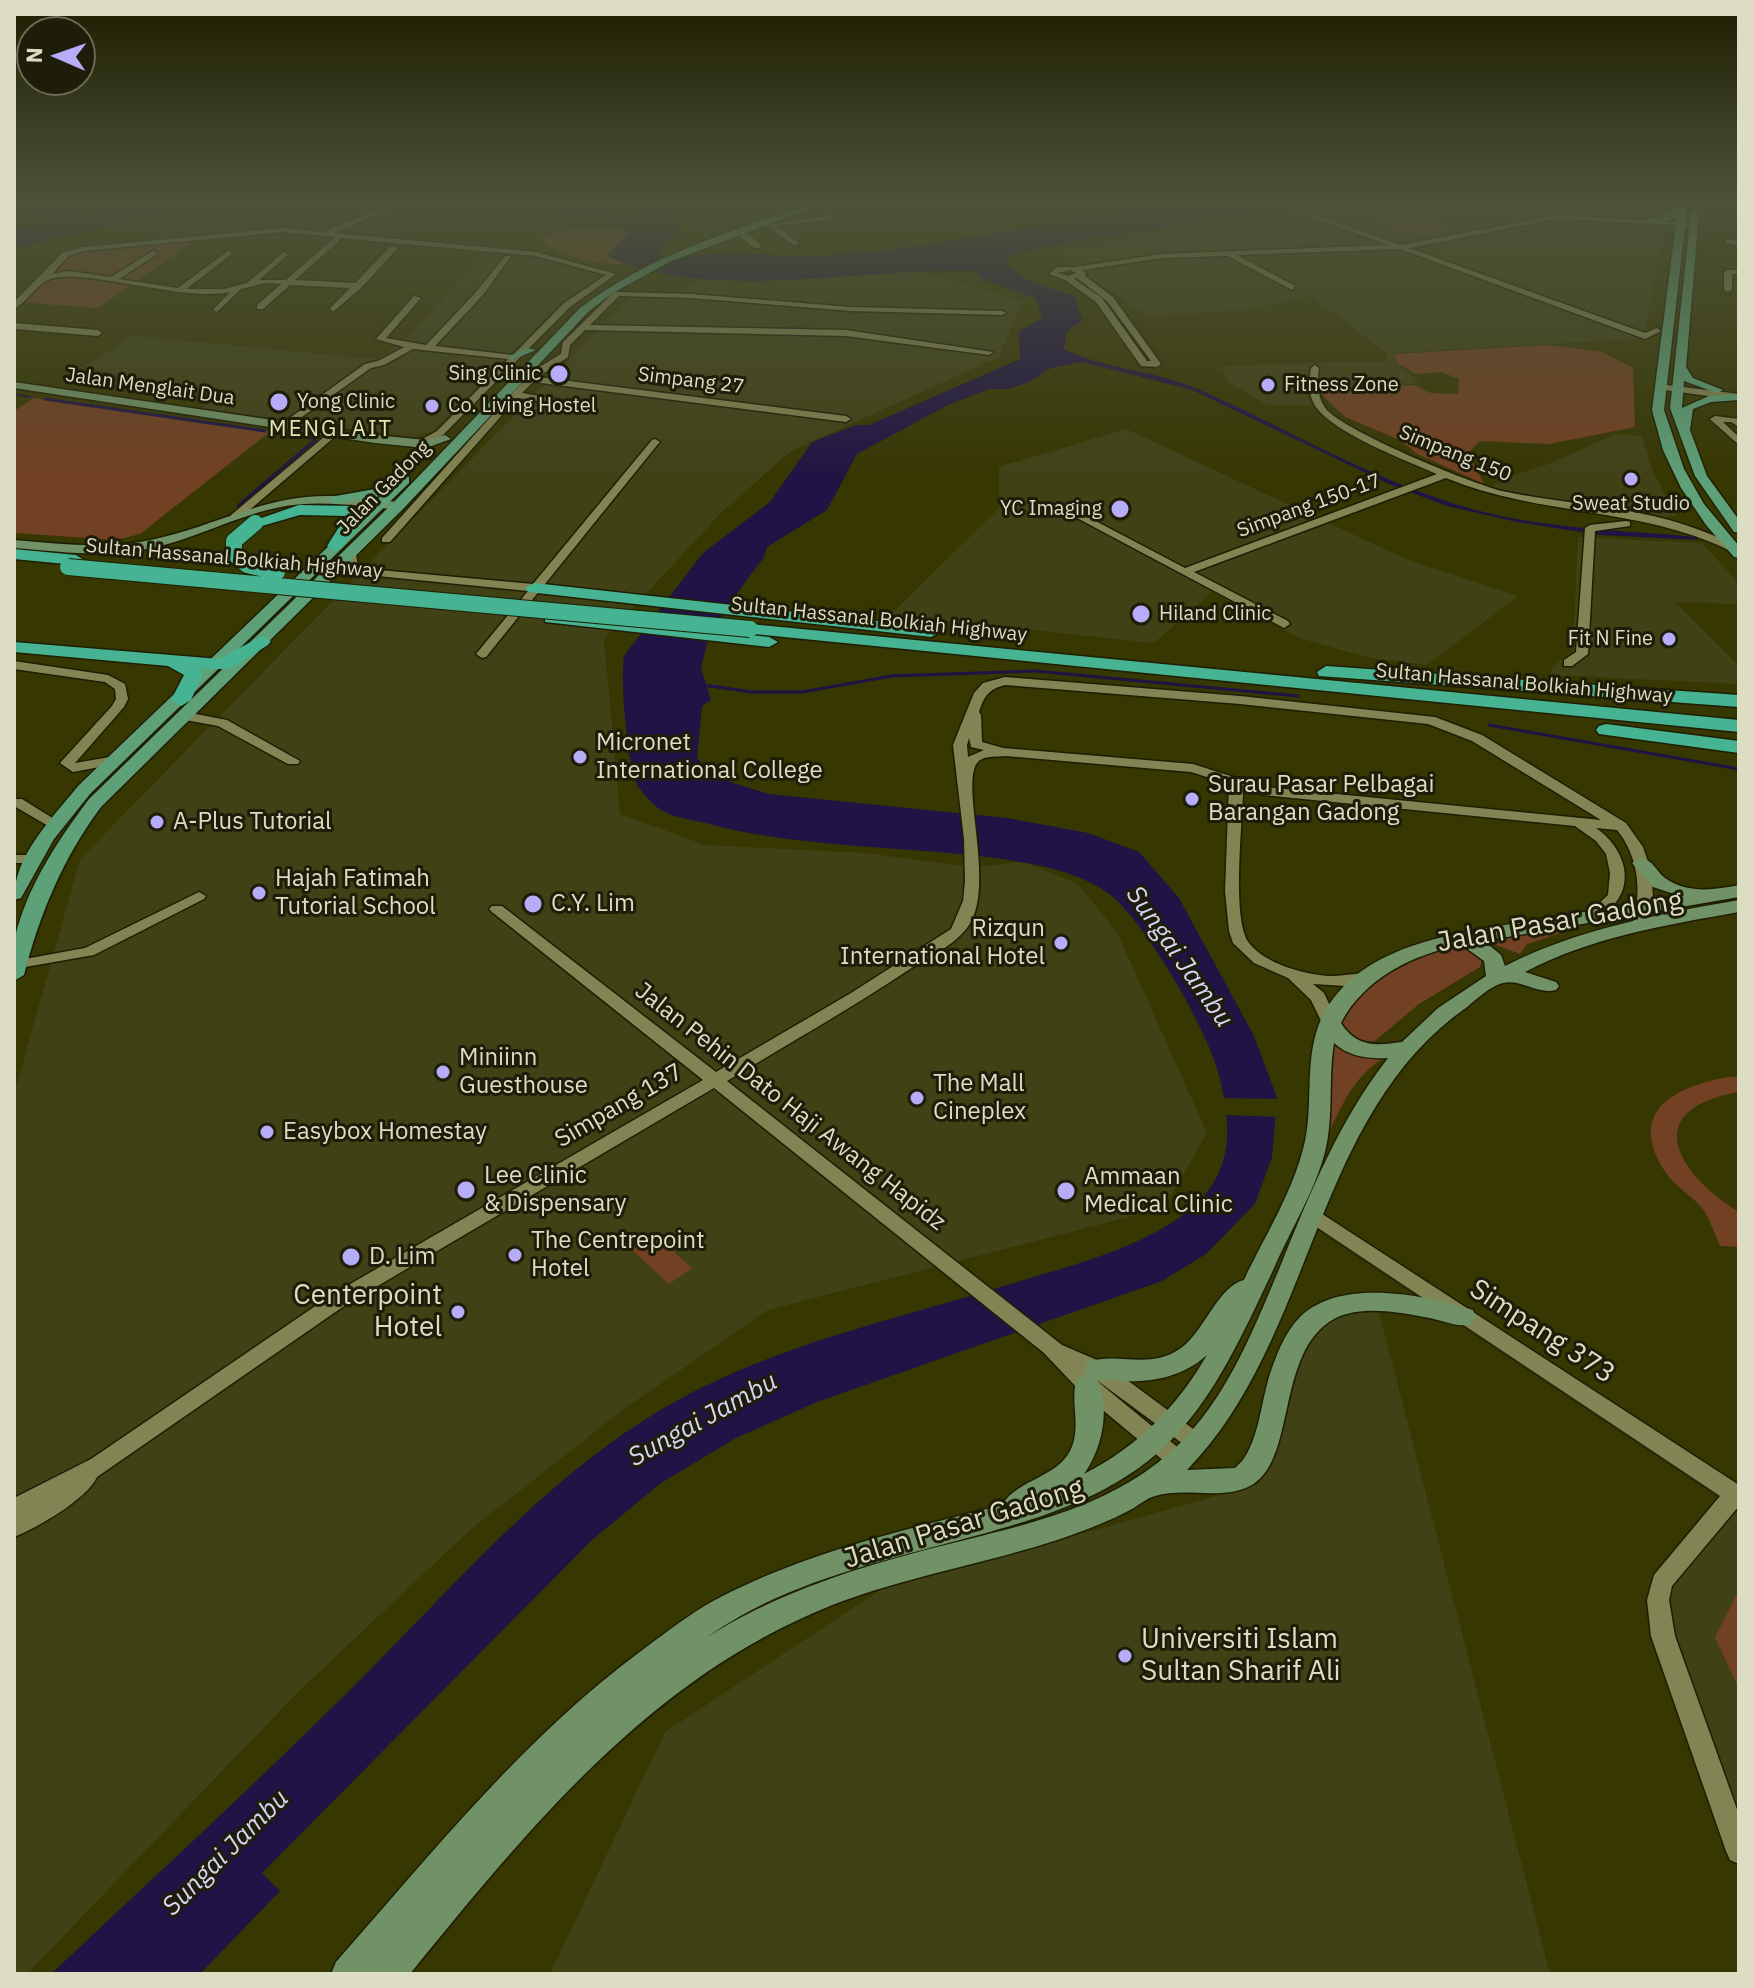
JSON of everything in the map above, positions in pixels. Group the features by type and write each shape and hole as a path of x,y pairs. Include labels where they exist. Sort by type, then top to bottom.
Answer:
{"highway":[{"path":"335,582 255,568 241,562 234,554 234,541 255,523 299,510 351,511 356,518 342,550"},
{"name":"Sultan Hassanal Bolkiah Highway","path":"14,554 72,563 1076,653 1739,717"},
{"name":"Sultan Hassanal Bolkiah Highway","path":"14,562 72,563 335,582 1055,660 1739,726"},
{"path":"14,571 72,563"},
{"path":"534,588 619,597 753,625"},
{"path":"515,614 601,624 753,625"},
{"path":"14,639 198,656 254,637"},
{"path":"14,647 215,665 229,664 254,637"},
{"path":"170,659 186,665 194,673 183,708"},
{"path":"1223,668 1739,701"},
{"path":"1183,673 1665,737 1739,750"},
{"path":"1620,691 1739,693"}],"main road":[{"name":"Jalan Gadong","path":"14,894 23,859 84,790 116,760 183,708 202,700 254,637 342,550 398,506 447,456 466,448 571,310 586,298"},
{"name":"Jalan Gadong","path":"538,354 584,310 607,298"},
{"path":"1662,298 1657,355 1663,361"},
{"path":"1671,298 1659,385 1663,435 1679,474 1699,507 1737,551"},
{"path":"1686,298 1676,388 1677,419 1701,476 1739,529"},
{"path":"1663,361 1672,358 1674,347 1681,340"},
{"path":"517,359 538,354 565,355"},
{"name":"Jalan Gadong","path":"254,637 300,604 379,504 427,459 443,436 517,359"},
{"path":"1678,365 1689,380 1717,390"},
{"path":"1685,438 1684,415 1688,407 1709,399 1739,396"},
{"path":"335,500 366,497 399,486"},
{"name":"Jalan Gadong","path":"15,970 34,903 58,853 95,803 183,708 215,665"}],"street":[{"path":"217,310 229,298"},
{"path":"260,307 270,298"},
{"path":"333,310 346,298"},
{"path":"417,298 380,339 517,359 577,298"},
{"path":"428,348 475,298"},
{"path":"386,540 515,395 531,379 565,355 566,344 611,298"},
{"path":"737,298 851,309 1002,313"},
{"path":"1096,298 1144,364 1156,365 1109,298"},
{"path":"1538,298 1645,336 1657,331"},
{"path":"1609,324 1657,344"},
{"path":"14,326 98,333"},
{"path":"581,327 846,333 989,352"},
{"path":"282,427 368,366 381,363 412,346"},
{"name":"Simpang 150","path":"1315,368 1311,390 1334,421 1447,474 1501,494 1624,520"},
{"name":"Simpang 27","path":"531,379 846,419"},
{"name":"Jalan Menglait Dua","path":"14,385 375,439 418,444 443,436"},
{"path":"1659,385 1739,396"},
{"path":"1676,388 1717,390 1739,396"},
{"path":"515,395 587,405"},
{"path":"1739,424 1734,419 1715,419 1739,442"},
{"path":"235,517 333,434"},
{"name":"Jalan Menglait Dua","path":"375,439 420,448 427,459"},
{"path":"482,654 655,442"},
{"name":"Simpang 150-17","path":"1184,572 1447,474"},
{"path":"14,544 125,549 169,540 284,502 335,500 398,506"},
{"path":"1568,663 1582,654 1590,531 1624,520 1671,524 1696,522 1699,507"},
{"path":"1082,518 1284,624"},
{"path":"1671,524 1706,534 1737,551"},
{"path":"342,550 353,568 367,572 534,588"},
{"path":"300,604 341,595 515,614"},
{"path":"14,665 97,677 121,687 122,699 118,707 68,759 68,765 84,780 84,790"},
{"name":"Simpang 137","path":"14,1509 99,1465 340,1299 713,1082 957,932 964,924 972,901 965,782 959,751 978,696 987,686 1024,681 1430,720 1477,738 1621,826"},
{"path":"202,700 205,709 222,723"},
{"path":"183,708 222,723 293,761"},
{"path":"974,713 976,744 1006,752 1193,768 1263,791 1621,826 1633,841 1641,863 1644,914"},
{"path":"965,782 970,760 1006,752"},
{"path":"73,768 116,760"},
{"path":"1174,767 1221,787 1237,827"},
{"path":"1236,783 1235,931 1242,945 1255,956 1292,974 1332,982 1368,978"},
{"path":"17,802 55,824"},
{"path":"1562,818 1597,833 1613,853 1618,881 1615,896 1594,915"},
{"path":"1641,863 1660,883 1705,896"},
{"name":"Jalan Pasar Gadong","path":"388,1974 462,1884 589,1747 641,1698 740,1632 844,1587 1047,1531 1152,1484 1188,1452 1229,1403 1256,1351 1313,1215 1372,1094 1411,1047 1460,1001 1496,976 1549,950 1644,914 1705,896 1739,891"},
{"path":"15,970 81,955 199,896"},
{"name":"Jalan Pasar Gadong","path":"348,1974 559,1739 627,1676 727,1608 784,1582 901,1542 1009,1516 1066,1498 1104,1480 1164,1433 1214,1365 1306,1172 1316,1138 1323,1044 1330,1023 1350,994 1368,978 1407,954 1462,938 1594,915 1739,906"},
{"name":"Jalan Pehin Dato Haji Awang Hapidz","path":"497,909 713,1082 1188,1452"},
{"path":"1462,938 1475,943 1494,959 1496,976 1525,978 1549,986 1543,973 1549,950"},
{"path":"1292,974 1318,997 1338,1038 1356,1050 1371,1053 1411,1047"},
{"name":"Simpang 373","path":"1313,1215 1737,1496"},
{"path":"1009,1516 1021,1499 1059,1480 1077,1464 1087,1447 1091,1428 1092,1377 1160,1371 1191,1357 1205,1343 1235,1295 1258,1276"},
{"path":"1152,1484 1239,1479 1250,1475 1260,1455 1296,1341 1324,1312 1347,1304 1374,1303 1421,1306 1464,1317"},
{"path":"1188,1452 1204,1481"},
{"name":"Simpang 137","path":"14,1527 67,1495 99,1465"},
{"path":"1737,1496 1662,1582 1658,1600 1663,1636 1739,1851"}],"shaded area":[{"path":"21,298 113,298 98,308 17,302"},
{"path":"443,298 567,298 432,432 411,437 201,408 222,398 84,367 133,336 377,359 400,345"},
{"path":"629,298 1011,298 1022,301 999,357 791,451 721,513 604,639 620,814 705,845 865,853 971,867 1024,862 1078,884 1117,932 1207,1133 1164,1208 768,1310 624,1409 470,1530 299,1691 27,1974 14,1974 14,1095 80,859"},
{"path":"1121,298 1303,298 1242,310 1148,316"},
{"path":"1314,298 1651,298 1645,330 1632,339 1393,353 1396,363 1420,383 1307,393 1312,405 1268,405 1228,382 1221,366 1388,361 1386,353"},
{"path":"1548,345 1602,352 1633,368 1635,427 1549,444 1480,441 1468,453 1484,484 1417,454 1400,440 1345,417 1319,392 1415,385 1431,393 1458,394 1459,379 1441,372 1416,374 1397,363 1394,354"},
{"path":"34,398 271,431 140,534 116,540 14,533 14,411"},
{"path":"1126,429 1408,560 1518,596 1427,665 1370,658 1299,638 1212,592 1154,643 890,615 999,508 999,467"},
{"path":"1616,434 1642,436 1653,472 1677,516 1654,519 1500,493 1492,488 1499,480 1546,465"},
{"path":"1578,537 1702,543 1739,583 1739,604 1675,602 1739,666 1739,684 1551,675 1552,667 1573,650"},
{"path":"1602,919 1527,944 1520,954 1485,941"},
{"path":"1455,945 1469,948 1482,959 1480,967 1419,1004 1375,1041 1360,1041 1340,1030 1340,1020 1366,991 1390,971 1417,957"},
{"path":"1328,1038 1384,1058 1356,1083 1327,1137"},
{"path":"1727,1077 1739,1077 1739,1092 1708,1100 1688,1112 1678,1127 1678,1144 1698,1179 1739,1212 1739,1247 1720,1246 1705,1212 1666,1173 1655,1152 1651,1134 1653,1119 1661,1106 1673,1096"},
{"path":"655,1235 692,1268 669,1284 632,1250"},
{"name":"Universiti Islam Sultan Sharif Ali","path":"1378,1308 1550,1974 550,1974 665,1732 897,1579 1052,1542 1259,1484 1301,1338 1320,1318"},
{"path":"1722,1512 1739,1514 1739,1838 1659,1606 1665,1581"},
{"path":"1739,1590 1739,1689 1715,1637"}],"water":[{"name":"Sungai Jambu","path":"1036,298 1076,298 1082,321 1067,331 1064,349 1198,389 1333,454 1436,498 1527,521 1696,537 1698,540 1600,535 1517,522 1447,506 1389,484 1192,390 1082,362 1051,368 1029,382 1009,389 989,389 948,405 857,454 827,510 767,547 764,557 729,604 708,640 701,668 711,700 702,706 697,758 714,777 769,794 1007,818 1088,833 1139,852 1179,898 1254,1036 1277,1098 1272,1157 1255,1204 1206,1254 1162,1281 817,1402 736,1438 661,1483 592,1540 262,1873 280,1891 200,1974 51,1974 310,1729 511,1527 600,1451 648,1418 737,1371 815,1342 1115,1251 1164,1228 1201,1199 1212,1185 1225,1156 1227,1140 1226,1108 1213,1056 1189,1005 1156,951 1139,926 1108,893 1075,876 1016,861 801,841 679,817 660,809 638,786 634,776 624,702 624,656 703,553 770,502 812,442 856,425 869,425 1020,359 1019,331 1042,318"}],"pier":[{"path":"1220,1098 1281,1099 1280,1117 1223,1115"}],"waterway":[{"path":"14,394 30,397"},
{"path":"45,399 265,431"},
{"path":"272,432 279,433"},
{"path":"285,434 302,437"},
{"path":"238,506 315,440 309,437"},
{"path":"703,685 752,692 802,692 892,676 1035,671 1298,696"},
{"path":"1489,725 1739,769"}],"place":[{"name":"Sing Clinic","path":"559,374"},
{"name":"Fitness Zone","path":"1268,385"},
{"name":"Yong Clinic","path":"279,402"},
{"name":"Co. Living Hostel","path":"432,406"},
{"name":"Sweat Studio","path":"1631,479"},
{"name":"YC Imaging","path":"1120,509"},
{"name":"Hiland Clinic","path":"1141,614"},
{"name":"Fit N Fine","path":"1669,639"},
{"name":"Micronet International College","path":"580,757"},
{"name":"Surau Pasar Pelbagai Barangan Gadong","path":"1192,799"},
{"name":"A-Plus Tutorial","path":"157,822"},
{"name":"Hajah Fatimah Tutorial School","path":"259,893"},
{"name":"C.Y. Lim","path":"533,904"},
{"name":"Rizqun International Hotel","path":"1061,943"},
{"name":"Miniinn Guesthouse","path":"443,1072"},
{"name":"The Mall Cineplex","path":"917,1098"},
{"name":"Easybox Homestay","path":"267,1132"},
{"name":"Lee Clinic & Dispensary","path":"466,1190"},
{"name":"Ammaan Medical Clinic","path":"1066,1191"},
{"name":"The Centrepoint Hotel","path":"515,1255"},
{"name":"D. Lim","path":"351,1257"},
{"name":"Centerpoint Hotel","path":"458,1312"},
{"name":"Universiti Islam Sultan Sharif Ali","path":"1125,1656"}],"district":[{"name":"MENGLAIT","path":"331,430"}]}
